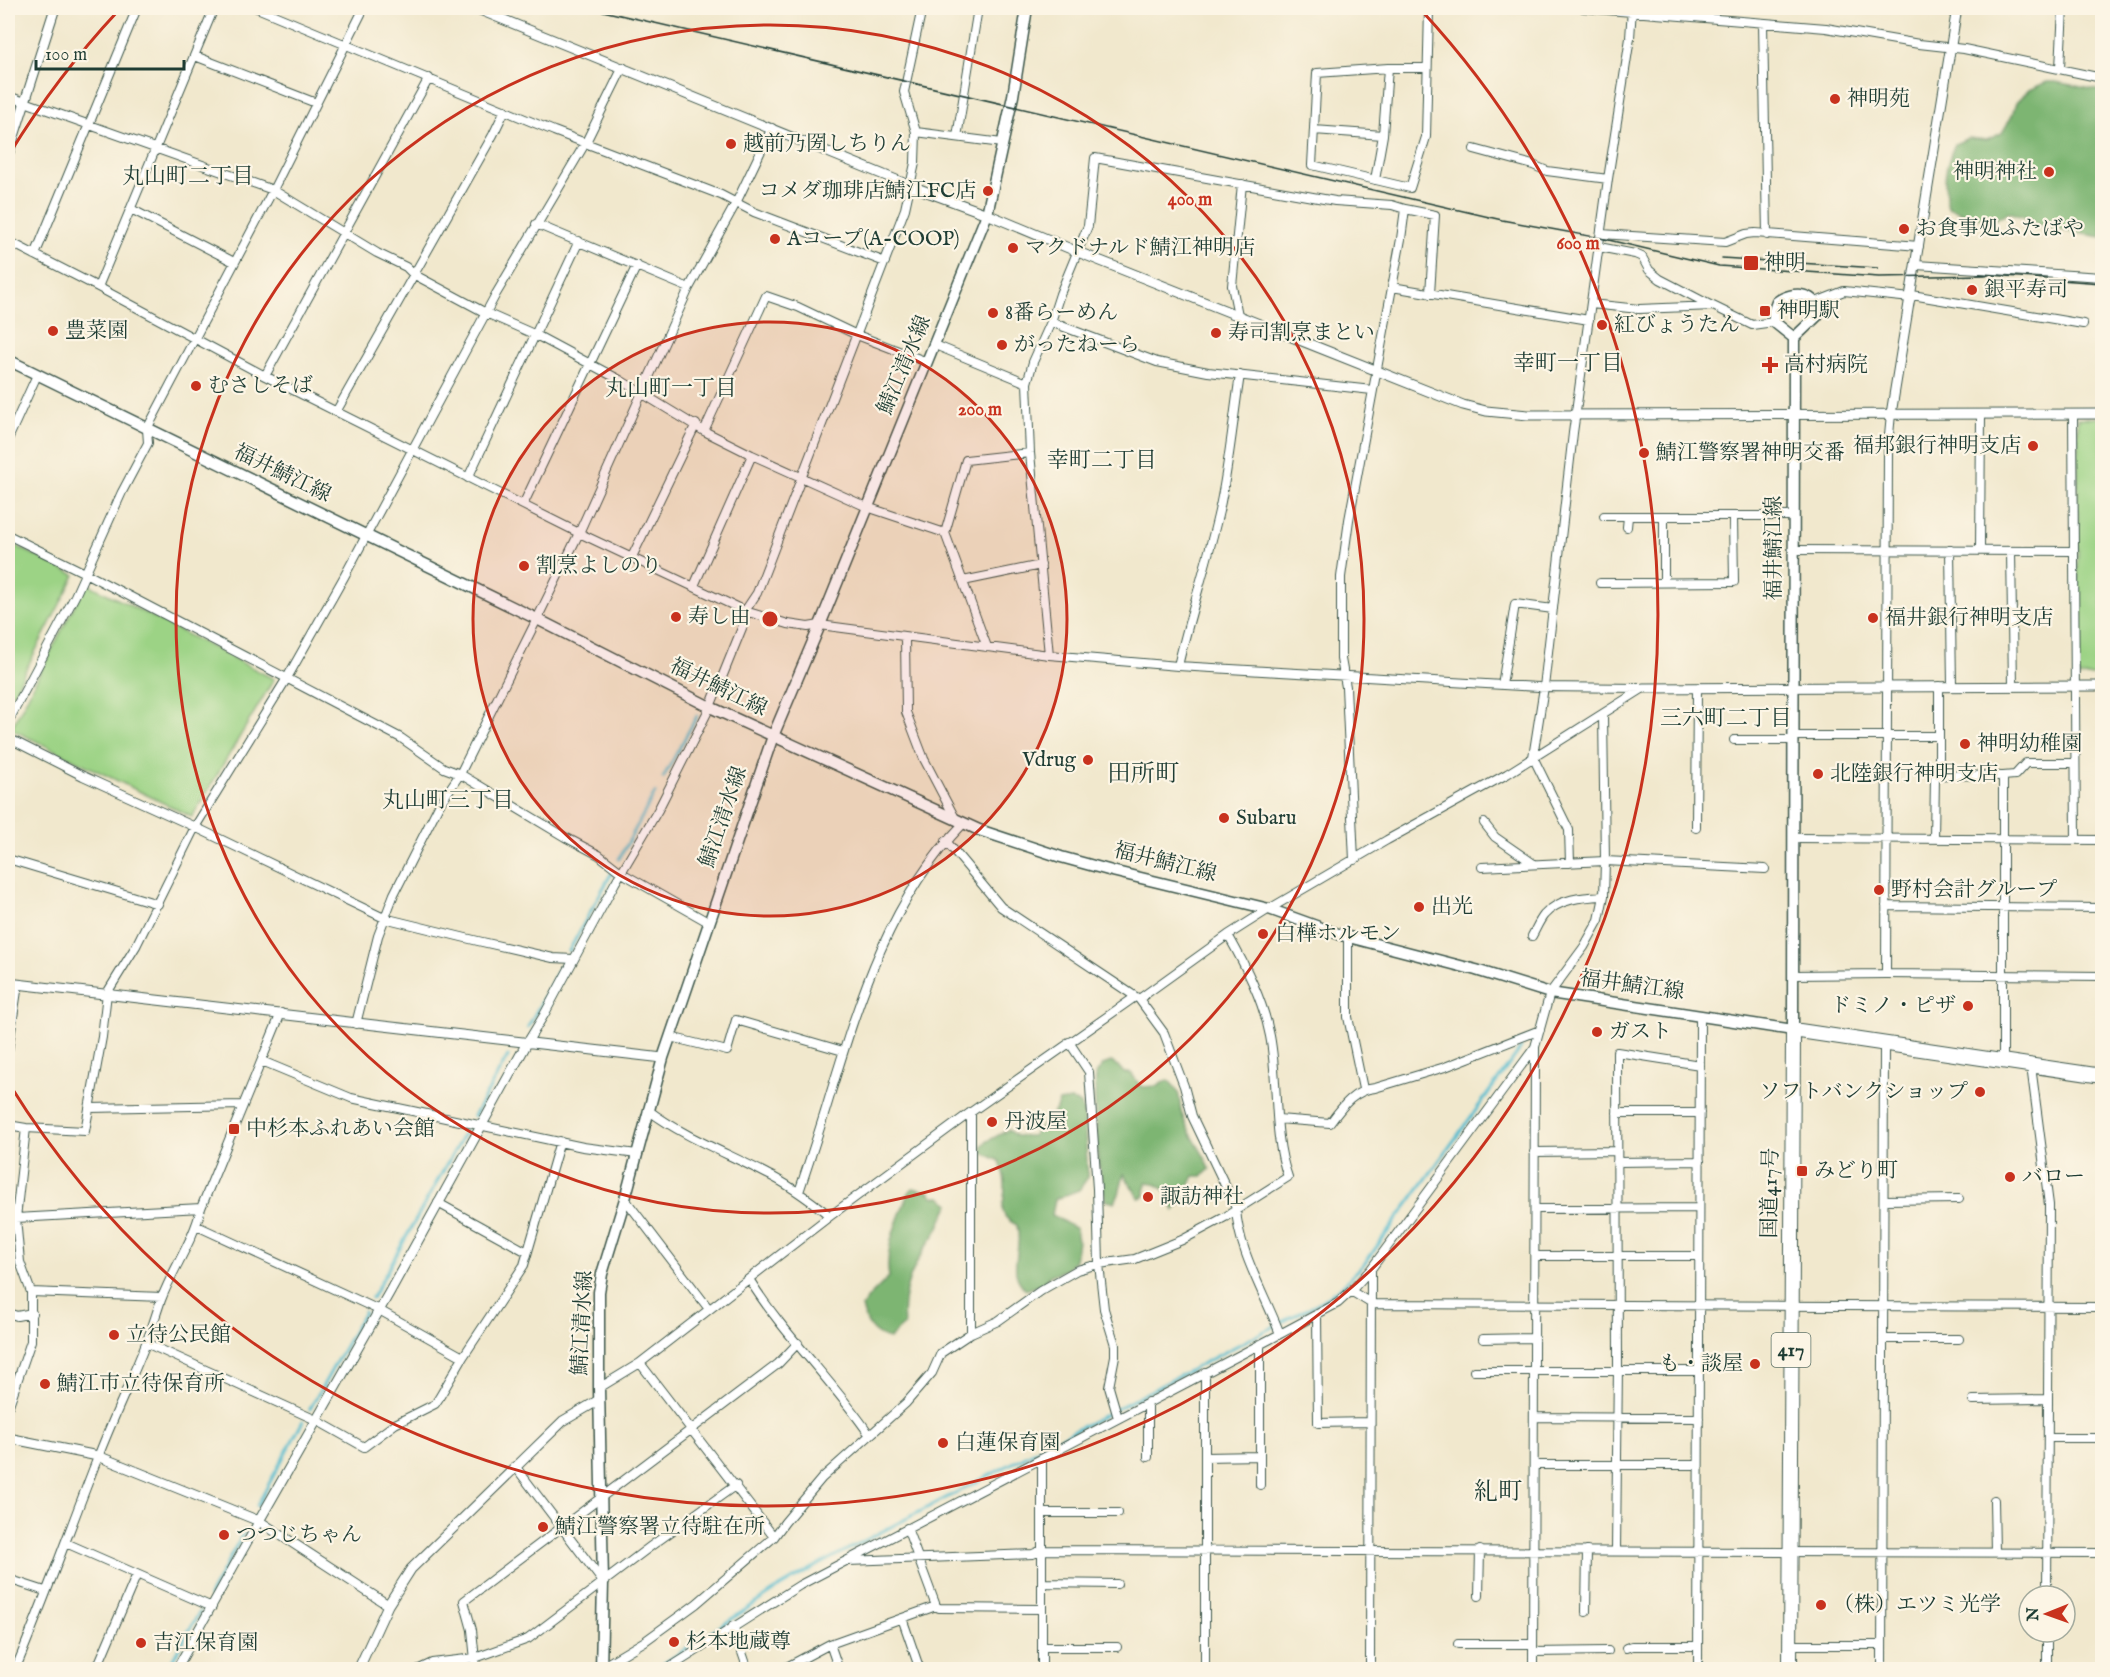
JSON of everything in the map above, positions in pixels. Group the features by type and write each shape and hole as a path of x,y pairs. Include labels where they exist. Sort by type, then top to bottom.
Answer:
{"highway":[{"path":"1793,1030 2103,1076"},
{"name":"国道417号","path":"1790,1670 1793,1030"}],"main road":[{"name":"鯖江清水線","path":"600,1669 603,1582 599,1400 601,1283 663,1058 773,736 987,214 1013,96 1027,8"},
{"path":"1784,296 1810,297 1815,302 1817,314 1815,319 1794,338 1774,322 1777,302 1784,296"},
{"name":"福井鯖江線","path":"8,360 537,619 710,707 960,823 1061,857 1269,909 1348,936 1476,970 1550,993 1793,1030 1794,338"}],"street":[{"path":"8,155 55,8"},
{"path":"35,255 137,8"},
{"path":"98,286 214,8"},
{"path":"257,8 754,212 885,262"},
{"path":"8,722 85,573 148,443 147,429 273,190 364,8"},
{"path":"475,8 911,186 987,214 1463,405 1486,411 1528,415 2103,414"},
{"path":"176,1670 658,810 710,707 744,623 745,611 757,593 857,335 911,186 915,163 916,132 904,93 922,8"},
{"path":"957,137 978,8"},
{"path":"1427,68 1317,73 1312,165 1410,188 1426,137 1428,8"},
{"path":"1583,8 1632,10 1826,28 1964,49 2103,78"},
{"path":"1704,8 1704,18"},
{"path":"1886,974 1888,445 1891,414 1957,8"},
{"path":"2060,68 2063,8"},
{"path":"1570,863 1569,830 1533,757 1544,687 1576,414 1630,38 1632,10"},
{"path":"1763,23 1767,235"},
{"path":"195,56 316,103"},
{"path":"8,1125 84,1131 90,1108 107,993 136,946 195,827 287,678 486,313 586,142 622,67"},
{"path":"1375,180 1383,135 1388,68"},
{"path":"265,376 429,78"},
{"path":"8,96 273,190 377,253 406,267 413,274 486,313 536,334 752,455 867,507 945,533"},
{"path":"336,412 505,110"},
{"path":"356,1024 384,918 394,894 439,805 460,774 537,619 579,533 689,288 736,203 772,128"},
{"path":"1314,130 1383,135"},
{"path":"916,132 1002,143"},
{"path":"1474,149 1547,171 1608,179"},
{"path":"1050,655 1030,453 1028,383 1033,362 1088,226 1095,158 1335,201 1392,205 1435,214 1430,294"},
{"path":"1238,315 1232,286 1242,184"},
{"path":"1354,860 1344,675 1341,659 1341,577 1349,520 1405,209"},
{"path":"131,210 234,262"},
{"path":"536,224 689,288"},
{"path":"1601,234 1725,242 1746,234 1919,246"},
{"path":"8,241 98,286 265,376 524,506 745,611 788,624 1050,655 1178,666 1544,687 2103,686"},
{"path":"468,478 579,241"},
{"path":"1599,247 1642,257 1649,270 1660,279 1752,325 1774,322"},
{"path":"524,506 537,473 638,265"},
{"path":"1916,265 2103,277"},
{"path":"1392,287 1589,320"},
{"path":"1815,302 1844,291 1911,297 2083,324"},
{"path":"704,430 766,296 798,307 857,335 927,362"},
{"path":"1591,304 1639,309 1713,306"},
{"path":"1051,322 1157,362 1208,372 1372,390"},
{"path":"935,345 1028,383"},
{"path":"8,439 37,375"},
{"path":"1178,666 1205,571 1219,508 1240,375"},
{"path":"1980,550 1981,415"},
{"path":"2073,415 2076,840"},
{"path":"632,557 696,424"},
{"path":"987,647 945,533 966,460 1030,453"},
{"path":"694,586 752,455"},
{"path":"1604,516 1793,516"},
{"path":"1664,516 1664,582"},
{"path":"1600,583 1734,582 1733,516"},
{"path":"1627,527 1628,517"},
{"path":"8,535 401,738 444,768 460,774 599,855 622,873 708,922"},
{"path":"1794,550 2073,551"},
{"path":"1950,550 1952,686"},
{"path":"2011,551 2013,686"},
{"path":"963,581 1021,571 1041,565"},
{"path":"1502,685 1515,604 1552,609"},
{"path":"799,1192 852,1022 883,942 910,892 960,823 924,759 906,712 905,638"},
{"path":"1934,839 1935,777 1939,774 1939,686"},
{"path":"599,1388 640,1363 830,1216 971,1112 1069,1042 1228,935 1354,860 1508,774 1643,688"},
{"path":"1696,688 1696,828"},
{"path":"1533,1670 1535,1047 1550,993 1584,947 1599,920 1604,896 1603,715"},
{"path":"1734,740 1939,736"},
{"path":"8,738 83,776 384,918 553,958 573,959"},
{"path":"1939,774 2003,776 2015,775 2026,763 2075,763"},
{"path":"2002,1061 2003,776"},
{"path":"1484,823 1495,837 1534,864"},
{"path":"1794,838 2103,840"},
{"path":"946,841 1001,908 1137,998 1164,1033 1192,1116 1236,1208 1246,1254 1278,1328"},
{"path":"8,859 158,904"},
{"path":"1482,867 1605,861 1765,869"},
{"path":"1532,936 1544,915 1560,903 1604,896"},
{"path":"1886,906 2103,908"},
{"path":"600,1669 645,1641 696,1604 774,1537 822,1478 906,1403 932,1373 941,1353 971,1333 998,1321 1040,1291 1077,1270 1135,1259 1182,1240 1288,1176 1280,1152 1270,1037 1252,979 1228,935"},
{"path":"1348,936 1348,1017 1363,1089"},
{"path":"1794,975 2103,976"},
{"path":"8,983 663,1058"},
{"path":"8,1051 18,984"},
{"path":"15,1670 98,1456 146,1343 162,1297 197,1226 201,1208 281,1014"},
{"path":"1698,1670 1700,1015"},
{"path":"670,1037 728,1051 736,1020 843,1051"},
{"path":"1278,1119 1330,1122 1355,1094 1363,1089 1375,1088 1445,1067 1540,1030"},
{"path":"1069,1042 1089,1072 1097,1189 1099,1264 1104,1309 1115,1345 1115,1356 1108,1387 1116,1412"},
{"path":"1882,1670 1884,1042"},
{"path":"666,1670 800,1585 1042,1459 1116,1412 1148,1402 1260,1344 1278,1328 1317,1314 1338,1303 1371,1269 1535,1047"},
{"path":"1616,1551 1617,1052 1700,1065"},
{"path":"261,1061 351,1098 583,1147 637,1154"},
{"path":"2031,1066 2049,1205 2047,1584"},
{"path":"90,1108 243,1105"},
{"path":"648,1110 667,1124 799,1192 830,1216"},
{"path":"971,1112 971,1333"},
{"path":"1617,1113 1700,1113"},
{"path":"8,1408 31,1341 30,1292 20,1262 16,1218 26,1128"},
{"path":"146,1343 316,1420 364,1447 395,1424 435,1404 463,1357 525,1264 560,1141"},
{"path":"1534,1152 1617,1152"},
{"path":"1617,1162 1700,1161"},
{"path":"625,1199 709,1309"},
{"path":"1884,1200 1959,1200"},
{"path":"438,1203 527,1252"},
{"path":"16,1218 201,1208"},
{"path":"1534,1209 1699,1208"},
{"path":"197,1226 379,1310 463,1357"},
{"path":"1535,1256 1699,1256"},
{"path":"1370,1670 1371,1269"},
{"path":"749,1279 761,1298 869,1434"},
{"path":"30,1292 162,1297"},
{"path":"1351,1292 1372,1304 2103,1307"},
{"path":"8,1313 17,1316 32,1313"},
{"path":"1317,1314 1318,1423 1369,1422"},
{"path":"1483,1339 1535,1338"},
{"path":"1883,1339 1959,1339"},
{"path":"476,1670 472,1630 464,1601 778,1364 798,1343"},
{"path":"1260,1344 1260,1485"},
{"path":"640,1363 774,1537"},
{"path":"1474,1371 1699,1371"},
{"path":"1205,1372 1205,1670"},
{"path":"1973,1400 2048,1399"},
{"path":"358,1670 388,1605 411,1569 563,1421 599,1400"},
{"path":"1148,1402 1148,1457"},
{"path":"1534,1417 1699,1418"},
{"path":"8,1438 98,1456 259,1521 388,1605"},
{"path":"2048,1438 2103,1438"},
{"path":"1205,1457 1260,1456"},
{"path":"1042,1459 1042,1670"},
{"path":"1534,1465 1698,1465"},
{"path":"515,1466 603,1582"},
{"path":"417,1670 432,1663 475,1658 528,1639 736,1485"},
{"path":"1994,1500 1995,1552"},
{"path":"1042,1513 1118,1513"},
{"path":"908,1528 936,1606"},
{"path":"66,1543 212,1607"},
{"path":"844,1561 1033,1554 1042,1550 2103,1552"},
{"path":"1479,1596 1480,1550"},
{"path":"1586,1612 1587,1551"},
{"path":"96,1670 137,1574"},
{"path":"8,1579 45,1591"},
{"path":"1042,1583 1117,1584"},
{"path":"782,1670 796,1666 830,1644 936,1606 939,1608 1042,1609"},
{"path":"902,1618 920,1670"},
{"path":"733,1626 748,1670"},
{"path":"830,1644 839,1670"},
{"path":"1458,1644 1608,1651"},
{"path":"2047,1644 2047,1670"},
{"path":"1790,1645 1882,1645"},
{"path":"1626,1648 1632,1646 1698,1646"},
{"path":"1042,1647 1117,1647"}],"green space":[{"path":"2047,82 2102,91 2102,237 2042,227 2009,212 1993,220 1948,208 1945,190 1946,175 1955,144 1968,138 1987,140 2002,133 2012,116 2016,103 2029,90"},
{"path":"2078,418 2102,418 2102,675 2078,677"},
{"path":"8,542 75,575 8,704"},
{"path":"86,583 274,679 192,817 11,729"},
{"path":"1111,1062 1124,1073 1131,1073 1141,1087 1159,1086 1168,1080 1178,1093 1185,1122 1210,1169 1202,1176 1194,1176 1183,1199 1174,1211 1168,1195 1158,1185 1146,1182 1145,1196 1139,1198 1124,1174 1119,1194 1114,1202 1106,1201 1098,1161 1095,1097 1096,1074 1103,1065"},
{"path":"1071,1100 1081,1104 1084,1115 1088,1177 1079,1190 1055,1199 1052,1215 1076,1229 1078,1241 1075,1260 1067,1269 1051,1275 1040,1285 1026,1290 1016,1273 1017,1225 1010,1221 1003,1212 1005,1182 1000,1161 983,1153 982,1146 1008,1130 1016,1136 1032,1136 1055,1111 1059,1102"},
{"path":"913,1188 930,1192 934,1197 941,1197 950,1204 915,1266 904,1301 904,1325 889,1339 874,1332 862,1307 889,1277 888,1260 893,1234 906,1197"}],"waterway":[{"path":"663,778 697,716"},
{"path":"619,859 655,793"},
{"path":"569,951 611,874"},
{"path":"528,1027 562,964"},
{"path":"654,1670 780,1587 818,1565 1324,1300 1340,1288 1365,1263 1521,1048"},
{"path":"474,1116 508,1056"},
{"path":"372,1298 466,1130"},
{"path":"310,1409 364,1312"},
{"path":"257,1506 303,1421"},
{"path":"209,1596 245,1530"},
{"path":"167,1670 200,1611"}],"tram line":[{"path":"590,8 1502,220 1600,238 1719,266 1879,277 1985,275"},
{"path":"1722,258 1878,268"},
{"path":"1977,274 2102,283"}],"place":[{"name":"神明苑","path":"1835,99"},
{"name":"越前乃圀しちりん","path":"731,144"},
{"name":"神明神社","path":"2049,172"},
{"name":"コメダ珈琲店鯖江FC店","path":"988,191"},
{"name":"お食事処ふたばや","path":"1904,229"},
{"name":"Aコープ(A-COOP)","path":"775,239"},
{"name":"マクドナルド鯖江神明店","path":"1013,248"},
{"name":"神明","path":"1751,263"},
{"name":"銀平寿司","path":"1972,290"},
{"name":"神明駅","path":"1765,311"},
{"name":"8番らーめん","path":"993,313"},
{"name":"紅びょうたん","path":"1602,325"},
{"name":"豊菜園","path":"53,331"},
{"name":"寿司割烹まとい","path":"1216,333"},
{"name":"がったねーら","path":"1002,345"},
{"name":"高村病院","path":"1770,365"},
{"name":"むさしそば","path":"196,386"},
{"name":"福邦銀行神明支店","path":"2033,446"},
{"name":"鯖江警察署神明交番","path":"1644,453"},
{"name":"割烹よしのり","path":"524,566"},
{"name":"寿し由","path":"676,617"},
{"name":"福井銀行神明支店","path":"1873,618"},
{"name":"神明幼稚園","path":"1965,744"},
{"name":"Vdrug","path":"1088,760"},
{"name":"北陸銀行神明支店","path":"1818,774"},
{"name":"Subaru","path":"1224,818"},
{"name":"野村会計グループ","path":"1879,890"},
{"name":"出光","path":"1419,907"},
{"name":"白樺ホルモン","path":"1263,934"},
{"name":"ドミノ・ピザ","path":"1968,1006"},
{"name":"ガスト","path":"1597,1032"},
{"name":"ソフトバンクショップ","path":"1980,1092"},
{"name":"丹波屋","path":"992,1122"},
{"name":"中杉本ふれあい会館","path":"234,1129"},
{"name":"みどり町","path":"1802,1171"},
{"name":"バロー","path":"2010,1177"},
{"name":"諏訪神社","path":"1148,1197"},
{"name":"立待公民館","path":"114,1335"},
{"name":"も・談屋","path":"1755,1364"},
{"name":"鯖江市立待保育所","path":"45,1384"},
{"name":"白蓮保育園","path":"943,1443"},
{"name":"鯖江警察署立待駐在所","path":"543,1527"},
{"name":"つつじちゃん","path":"224,1535"},
{"name":"（株）エツミ光学","path":"1821,1605"},
{"name":"杉本地蔵尊","path":"674,1642"},
{"name":"吉江保育園","path":"141,1643"}],"district":[{"name":"丸山町二丁目","path":"188,177"},
{"name":"幸町一丁目","path":"1568,364"},
{"name":"丸山町一丁目","path":"671,389"},
{"name":"幸町二丁目","path":"1102,461"},
{"name":"三六町二丁目","path":"1726,719"},
{"name":"田所町","path":"1143,774"},
{"name":"丸山町三丁目","path":"448,801"},
{"name":"糺町","path":"1498,1492"}]}
